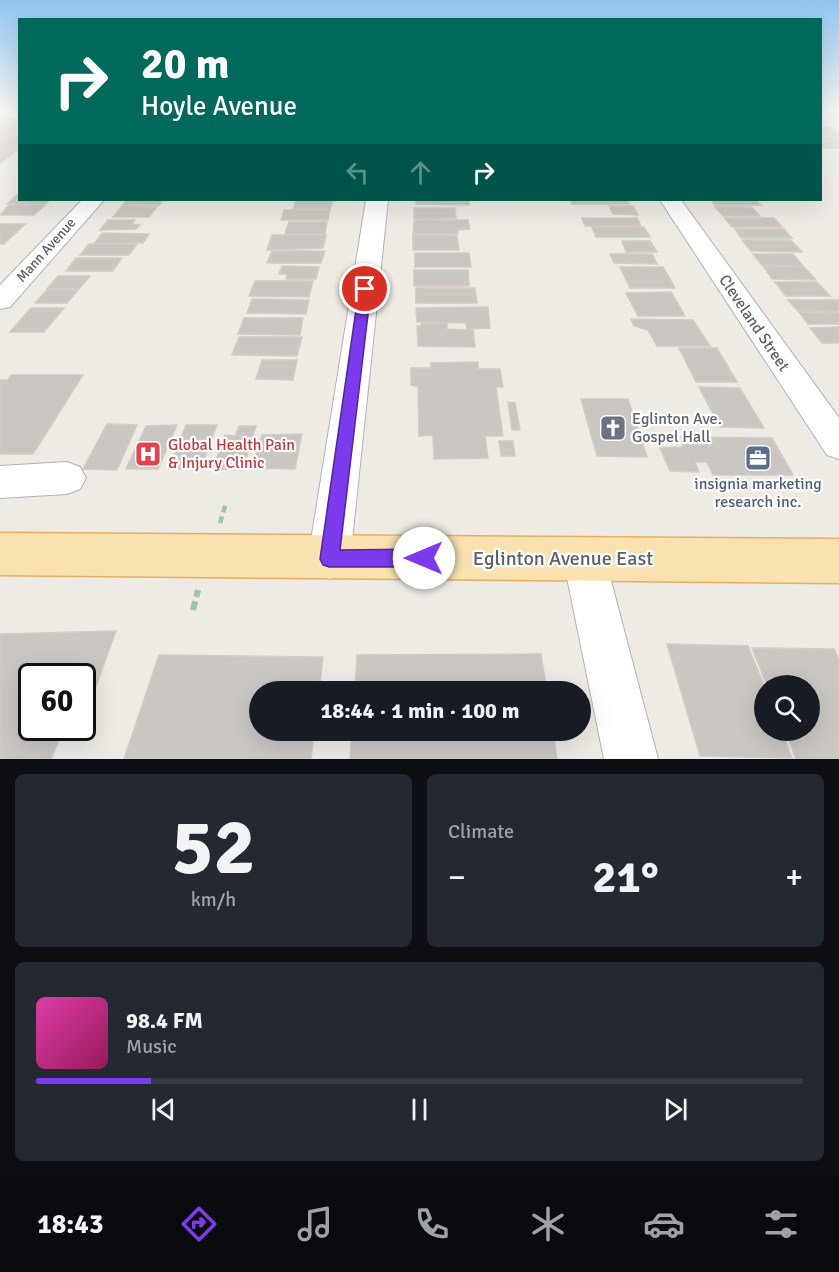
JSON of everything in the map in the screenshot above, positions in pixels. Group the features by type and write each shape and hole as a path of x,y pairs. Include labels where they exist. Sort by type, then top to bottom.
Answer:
{"main road":[{"name":"Eglinton Avenue East","path":"0,554 329,559 584,558 839,561"}],"street":[{"name":"Mann Avenue","path":"0,301 92,201"},
{"path":"329,559 377,201"},
{"name":"Cleveland Street","path":"672,201 839,446"},
{"path":"0,482 67,478"},
{"path":"584,558 631,759"}],"building":[{"path":"0,146 18,146 18,150 0,163"},
{"path":"822,146 839,146 822,148"},
{"path":"18,194 18,201 49,201 45,204 7,204"},
{"path":"126,201 162,201 159,205 123,205"},
{"path":"296,201 333,201 330,209 293,209"},
{"path":"416,201 469,201 469,205 416,204"},
{"path":"571,201 628,201 629,204 572,204"},
{"path":"712,201 756,201 761,205 715,205"},
{"path":"9,205 45,205 34,215 0,215"},
{"path":"122,206 157,207 149,217 113,217"},
{"path":"609,206 633,206 638,215 613,214"},
{"path":"715,207 751,207 760,216 723,216"},
{"path":"414,208 455,208 456,218 414,219"},
{"path":"284,210 330,210 328,220 281,220"},
{"path":"582,218 637,218 641,226 585,226"},
{"path":"725,218 774,218 782,227 732,227"},
{"path":"108,220 135,220 132,224 140,225 136,229 100,230"},
{"path":"414,220 468,220 470,229 458,230 458,234 413,234"},
{"path":"289,222 327,222 325,234 285,234"},
{"path":"0,224 25,224 4,244 0,244"},
{"path":"592,227 644,227 650,237 596,237"},
{"path":"735,229 784,229 792,238 741,238"},
{"path":"102,233 149,234 143,243 95,243"},
{"path":"272,235 326,235 323,248 267,250"},
{"path":"413,235 457,236 459,250 413,250"},
{"path":"742,240 791,240 802,252 751,251"},
{"path":"622,241 650,241 657,252 626,252"},
{"path":"89,244 137,244 129,255 80,255"},
{"path":"272,251 325,251 321,263 267,263"},
{"path":"415,253 469,253 471,267 415,267"},
{"path":"610,254 652,254 657,264 614,263"},
{"path":"753,254 793,254 803,266 762,265"},
{"path":"76,258 122,258 113,271 66,271"},
{"path":"282,266 319,267 316,279 286,279 287,274 279,274"},
{"path":"763,266 804,267 816,280 772,279"},
{"path":"620,267 663,267 675,288 630,288"},
{"path":"414,270 468,270 469,286 414,286"},
{"path":"58,276 90,276 79,289 47,289"},
{"path":"255,281 313,281 309,297 249,296"},
{"path":"775,282 817,282 830,296 786,296"},
{"path":"416,288 475,288 477,303 416,303"},
{"path":"47,290 78,290 67,303 35,303"},
{"path":"671,292 685,316 638,316 626,293"},
{"path":"252,299 309,300 306,314 247,313"},
{"path":"788,300 838,300 839,312 798,311"},
{"path":"488,307 490,328 467,329 466,323 417,322 416,308"},
{"path":"31,308 64,308 44,332 10,332"},
{"path":"799,312 839,313 839,324 808,324"},
{"path":"244,318 303,318 300,335 238,334"},
{"path":"631,319 693,320 710,346 657,346 648,330 634,326"},
{"path":"422,323 447,323 447,329 473,330 475,347 418,346 417,326 421,326"},
{"path":"839,327 839,343 822,343 810,328"},
{"path":"239,337 302,337 297,356 232,355"},
{"path":"679,348 717,348 737,382 696,382"},
{"path":"262,360 297,360 293,380 256,379"},
{"path":"478,362 478,369 500,369 503,387 496,387 503,436 485,436 488,458 434,459 433,435 419,436 418,387 411,385 411,368 431,368 431,363"},
{"path":"11,375 83,375 33,454 0,454 0,380 8,380"},
{"path":"699,387 740,388 764,428 720,427"},
{"name":"Eglinton Ave. Gospel Hall","path":"581,399 628,399 647,457 597,456"},
{"path":"508,402 515,403 520,430 512,430"},
{"path":"107,424 137,425 117,470 83,469"},
{"path":"177,425 158,469 126,469 146,426"},
{"path":"186,425 217,425 200,470 169,469"},
{"path":"239,426 256,426 243,470 213,469 225,435 235,436"},
{"path":"302,434 295,469 252,468 262,435"},
{"path":"681,437 772,438 793,475 713,475 707,462 695,462 699,472 670,471 660,448 683,447"},
{"path":"499,441 513,441 515,456 501,456"},
{"path":"116,631 96,687 96,663 18,663 18,741 59,741 51,759 0,759 0,634"},
{"path":"667,644 748,646 760,675 754,675 754,741 786,741 792,758 700,756"},
{"path":"752,648 834,649 839,660 839,759 796,759 789,741 820,741 820,675 763,675"},
{"path":"541,654 545,681 356,681 357,655"},
{"path":"159,655 323,657 320,681 249,681 249,741 313,741 311,759 124,759"},
{"path":"351,741 555,741 557,759 350,759"}],"place":[{"name":"Eglinton Ave. Gospel Hall","path":"613,428"},
{"name":"Global Health Pain & Injury Clinic","path":"148,454"},
{"name":"insignia marketing research inc.","path":"758,458"}],"route":[{"path":"365,289 329,559 424,558"}]}
